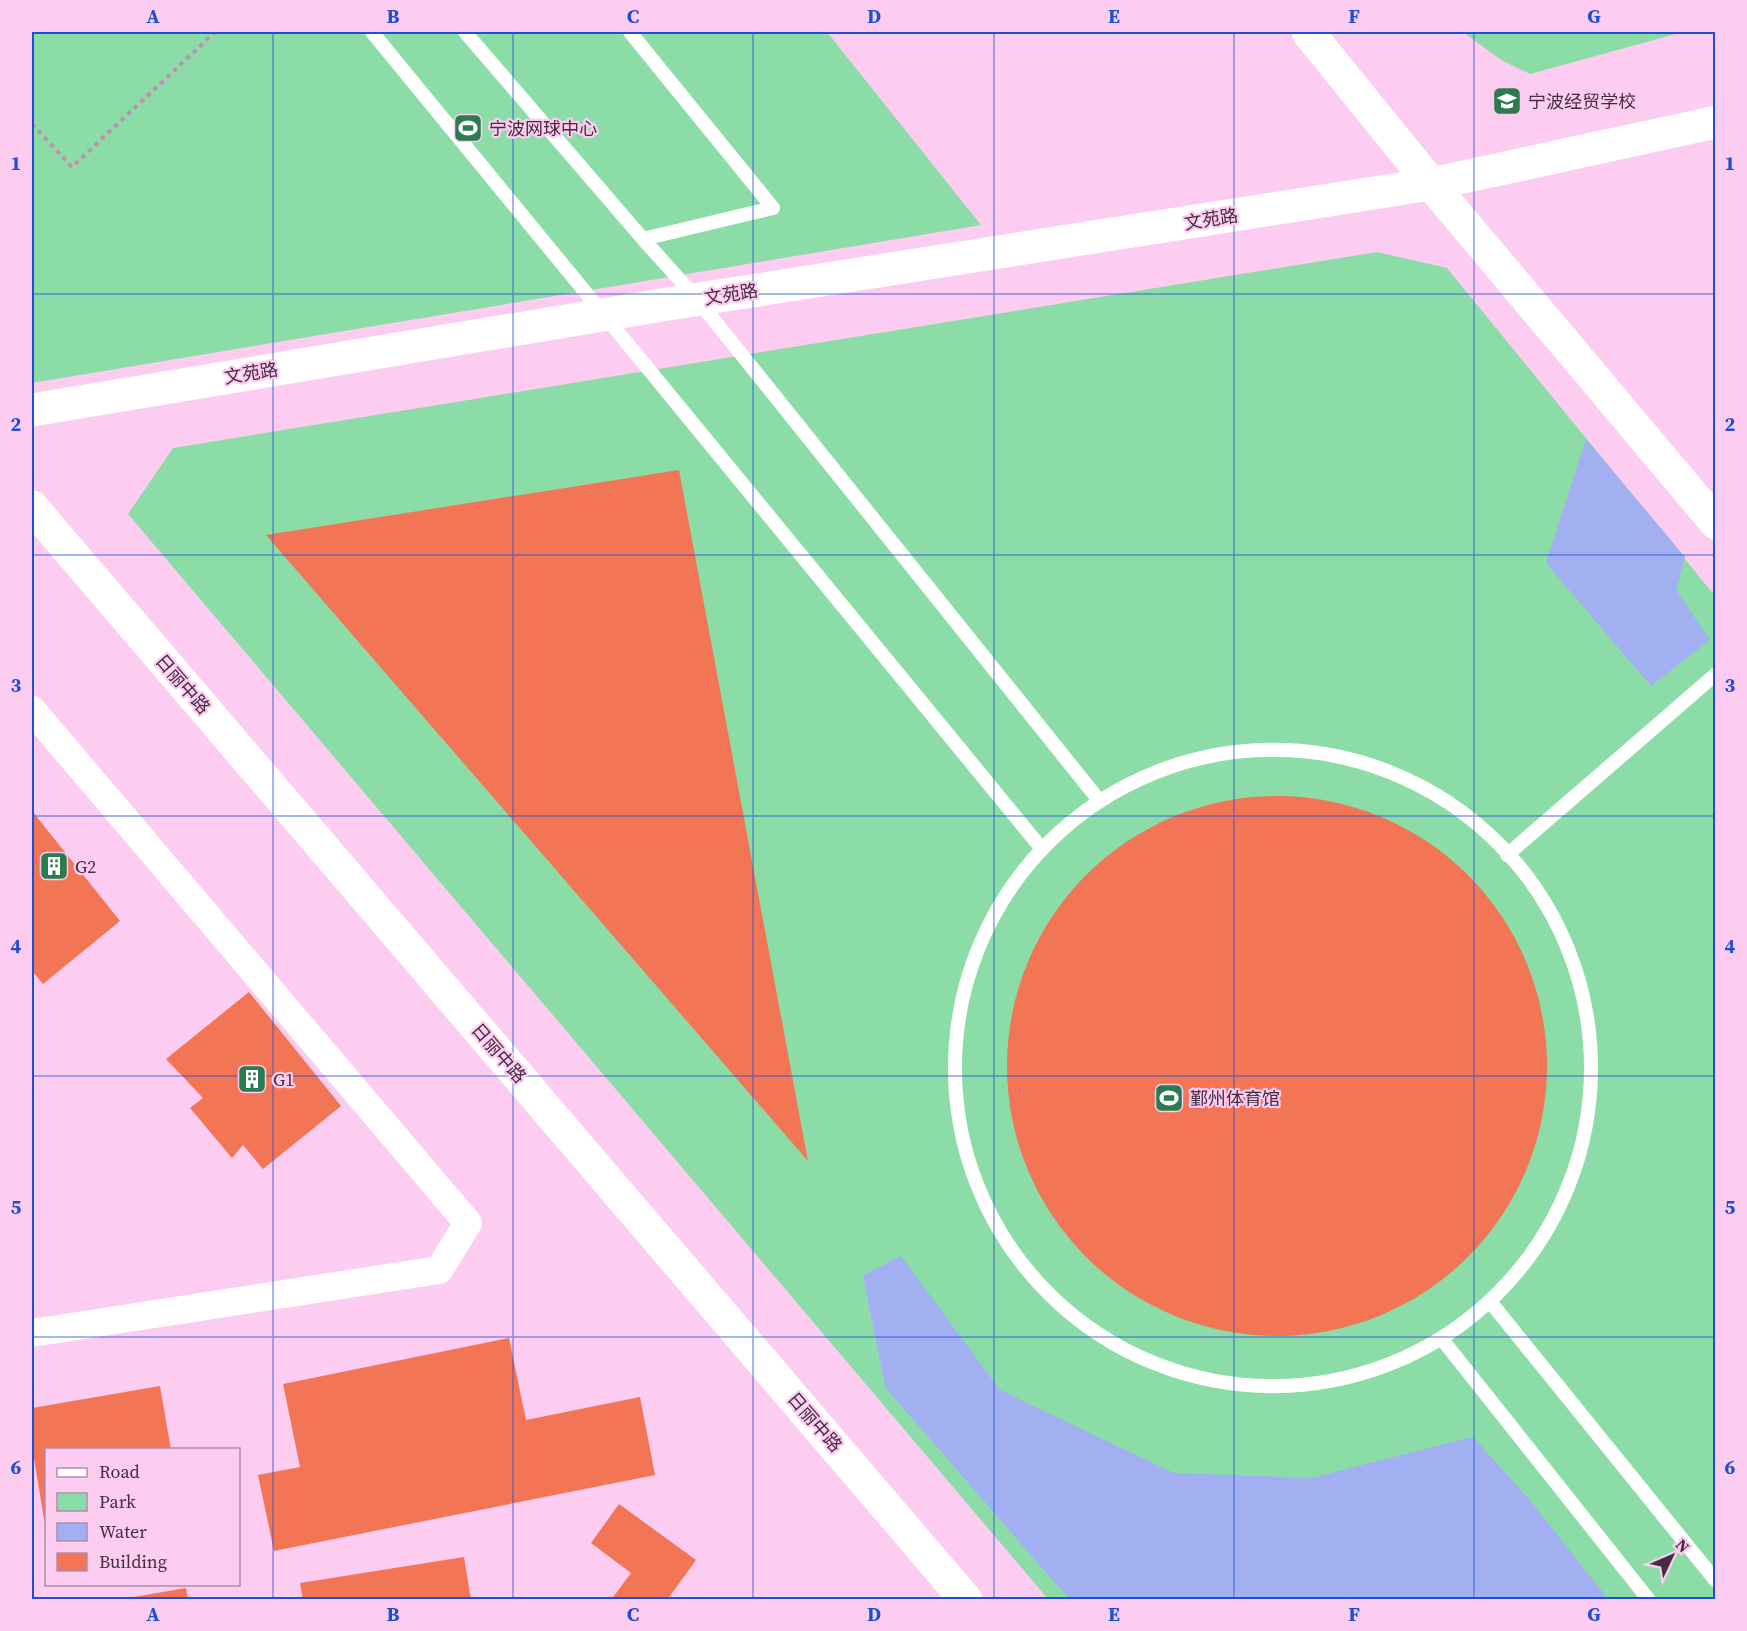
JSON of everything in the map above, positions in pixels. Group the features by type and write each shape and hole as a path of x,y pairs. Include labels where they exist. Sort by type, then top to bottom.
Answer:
{"street":[{"path":"1308,32 1431,184 1716,523"},
{"name":"文苑路","path":"32,410 697,299 1431,184 1716,122"},
{"name":"日丽中路","path":"32,507 966,1599"},
{"path":"32,710 468,1223 439,1270 32,1333"}],"lane":[{"path":"372,32 1042,849"},
{"path":"465,32 697,299 1098,799"},
{"path":"630,32 773,208 643,239"},
{"path":"1506,855 1716,674"},
{"path":"1299,749 1401,775 1489,832 1554,915 1589,1014 1590,1119 1556,1220 1492,1304 1404,1362 1301,1388 1195,1379 1098,1336 1020,1264 970,1170 953,1066 970,961 1021,869 1098,799 1194,757 1299,749"},
{"path":"1492,1304 1716,1581"},
{"path":"1441,1338 1648,1599"}],"path":[{"path":"32,124 72,166 216,32"}],"green space":[{"name":"宁波网球中心","path":"32,32 827,32 981,225 32,383"},
{"path":"1463,32 1683,32 1530,74 1501,60"},
{"name":"鄞州体育馆","path":"1377,252 1447,268 1715,596 1715,1599 1048,1599 128,514 173,448"}],"water":[{"path":"1586,439 1685,557 1676,590 1710,640 1651,686 1546,563"},
{"path":"901,1256 1000,1390 1174,1473 1311,1478 1473,1437 1529,1499 1608,1599 1069,1599 885,1387 863,1275"}],"building":[{"path":"679,470 808,1161 266,535"},
{"name":"鄞州体育馆","path":"1277,796 1330,801 1380,817 1427,841 1468,875 1502,916 1526,963 1542,1013 1547,1066 1542,1119 1526,1169 1502,1216 1468,1257 1427,1291 1380,1315 1330,1331 1277,1336 1224,1331 1174,1315 1127,1291 1086,1257 1052,1216 1028,1169 1012,1119 1007,1066 1012,1013 1028,963 1052,916 1086,875 1127,841 1174,817 1224,801"},
{"name":"G2","path":"32,811 120,921 43,984 32,971"},
{"name":"G1","path":"249,992 341,1106 263,1169 243,1145 232,1158 190,1108 203,1098 166,1059"},
{"path":"509,1338 526,1420 640,1397 655,1475 274,1551 258,1475 300,1467 283,1384"},
{"path":"160,1386 171,1448 45,1448 45,1525 32,1446 32,1408"},
{"path":"619,1504 696,1560 667,1600 611,1600 631,1573 591,1543"},
{"path":"464,1557 471,1600 303,1600 300,1583"},
{"path":"186,1588 188,1600 128,1600 128,1598"}],"place":[{"name":"宁波经贸学校","path":"1507,101"},
{"name":"宁波网球中心","path":"468,128"},
{"name":"G2","path":"54,866"},
{"name":"G1","path":"252,1079"},
{"name":"鄞州体育馆","path":"1169,1098"}]}
